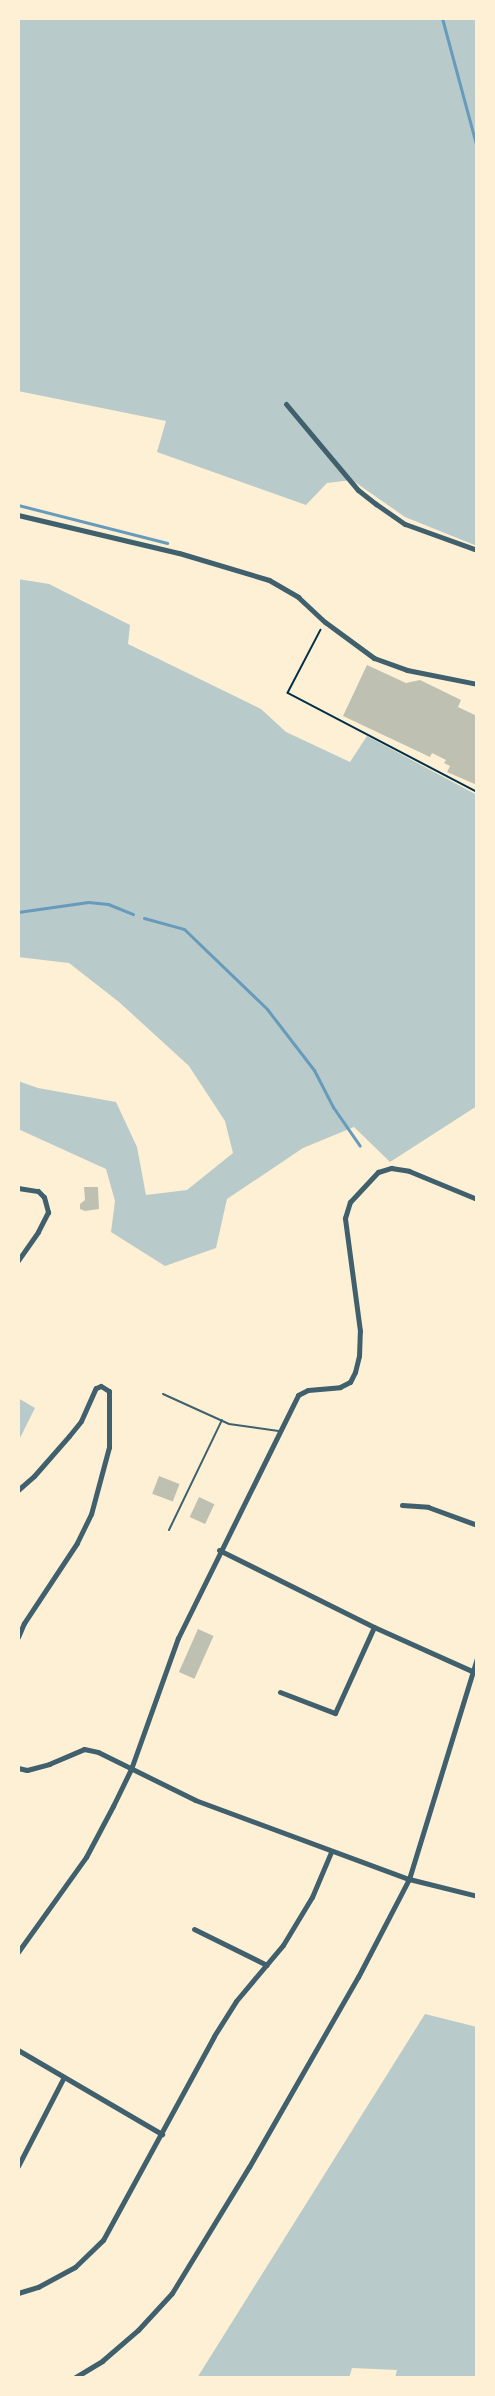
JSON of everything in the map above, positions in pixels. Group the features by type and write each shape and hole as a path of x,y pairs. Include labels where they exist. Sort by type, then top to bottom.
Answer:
{"street":[{"path":"286,404 358,490 376,504 405,524 477,550"},
{"path":"18,515 178,553 269,580 298,597 325,622 374,658 407,670 477,684"},
{"path":"18,1952 86,1857 130,1768 178,1638 219,1550 298,1395 310,1390 330,1389 350,1383 359,1356 360,1331 345,1218 350,1202 378,1172 391,1168 409,1172 477,1199"},
{"path":"18,1188 38,1191 44,1197 48,1212 38,1232 18,1261"},
{"path":"18,1490 34,1476 81,1421 96,1388 101,1386 109,1391 109,1447 91,1515 77,1543 24,1623 18,1637"},
{"path":"402,1505 428,1507 477,1525"},
{"path":"219,1550 374,1627 472,1671"},
{"path":"280,1692 335,1713 374,1627"},
{"path":"74,2378 102,2361 138,2330 172,2293 296,2086 409,1879 477,1658"},
{"path":"18,1768 27,1770 49,1764 84,1749 98,1752 195,1800 331,1852 409,1879 477,1896"},
{"path":"18,2293 38,2287 75,2267 103,2240 214,2036 236,2001 267,1965 312,1897 331,1852"},
{"path":"194,1929 267,1965"},
{"path":"18,2050 162,2134"},
{"path":"18,2166 64,2077"}],"lane":[{"path":"163,1394 222,1420 279,1431"},
{"path":"169,1530 222,1420"}],"path":[{"path":"325,622 288,693 477,792"}],"shaded area":[{"path":"18,18 477,18 477,546 405,517 352,480 327,483 306,505 157,452 166,421 18,391"},
{"path":"18,579 49,584 130,625 128,644 261,709 286,732 350,762 367,736 477,795 477,1106 390,1162 354,1127 303,1148 227,1199 216,1248 165,1266 111,1232 115,1201 106,1169 18,1129 18,1081 38,1088 116,1102 137,1147 146,1195 187,1190 233,1153 225,1121 189,1066 119,1002 69,963 18,957"},
{"path":"18,1398 35,1408 18,1442"},
{"path":"425,2014 477,2027 477,2378 395,2378 397,2370 352,2368 349,2378 197,2378"}],"building":[{"path":"367,665 406,683 420,680 461,700 458,707 477,716 477,785 447,772 450,766 444,763 446,760 432,753 430,757 343,716"},
{"path":"84,1187 98,1187 99,1209 85,1211 80,1209 80,1204 85,1200"},
{"path":"159,1476 180,1484 173,1502 152,1494"},
{"path":"199,1497 214,1504 205,1524 190,1517"},
{"path":"198,1629 214,1636 194,1679 179,1672"}],"waterway":[{"path":"442,18 477,148"},
{"path":"18,505 167,543"},
{"path":"18,912 88,902 108,904 133,914"},
{"path":"144,918 184,929 267,1009 314,1070 333,1107 360,1146"}]}
